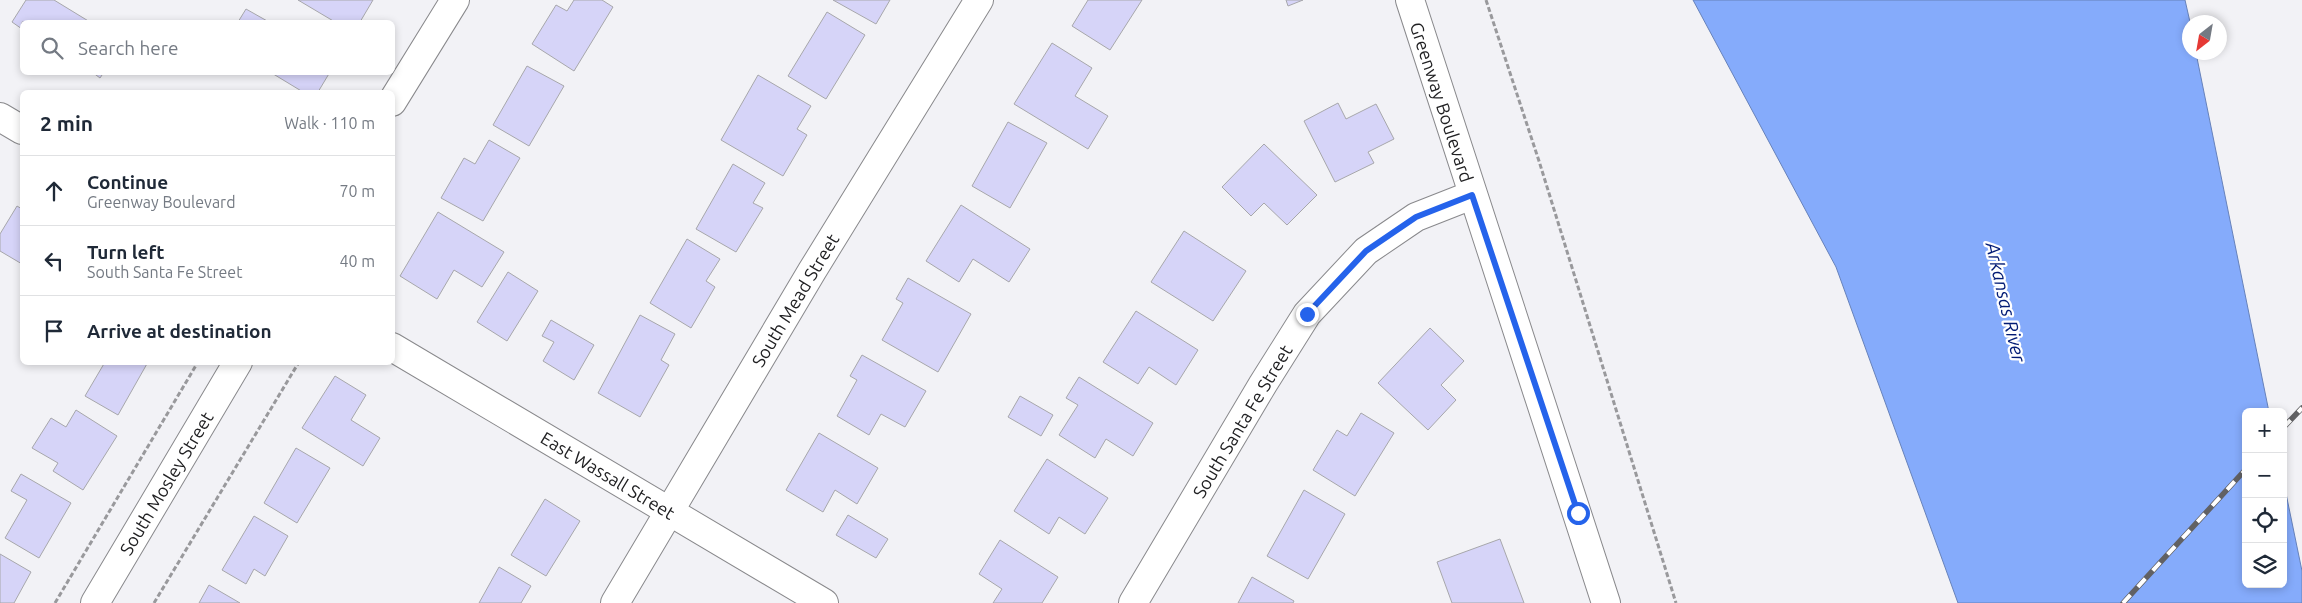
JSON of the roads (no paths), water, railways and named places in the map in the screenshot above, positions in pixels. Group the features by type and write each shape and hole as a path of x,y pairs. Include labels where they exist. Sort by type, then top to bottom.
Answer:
{"street":[{"path":"395,97 455,0"},
{"name":"South Mead Street","path":"615,603 812,271 979,0"},
{"name":"Greenway Boulevard","path":"1410,0 1606,603"},
{"path":"0,117 20,129"},
{"name":"South Santa Fe Street","path":"1133,603 1263,384 1307,314 1366,251 1416,217 1472,195"},
{"name":"East Wassall Street","path":"395,349 824,603"},
{"name":"South Mosley Street","path":"95,603 236,365"}],"water":[{"name":"Arkansas River","path":"1693,0 2185,0 2188,15 2182,15 2182,60 2197,60 2268,408 2242,408 2242,588 2287,588 2287,498 2302,571 2302,603 1958,603 1836,267"}],"railway":[{"path":"2287,424 2302,408"},
{"path":"2123,603 2242,473"}]}
